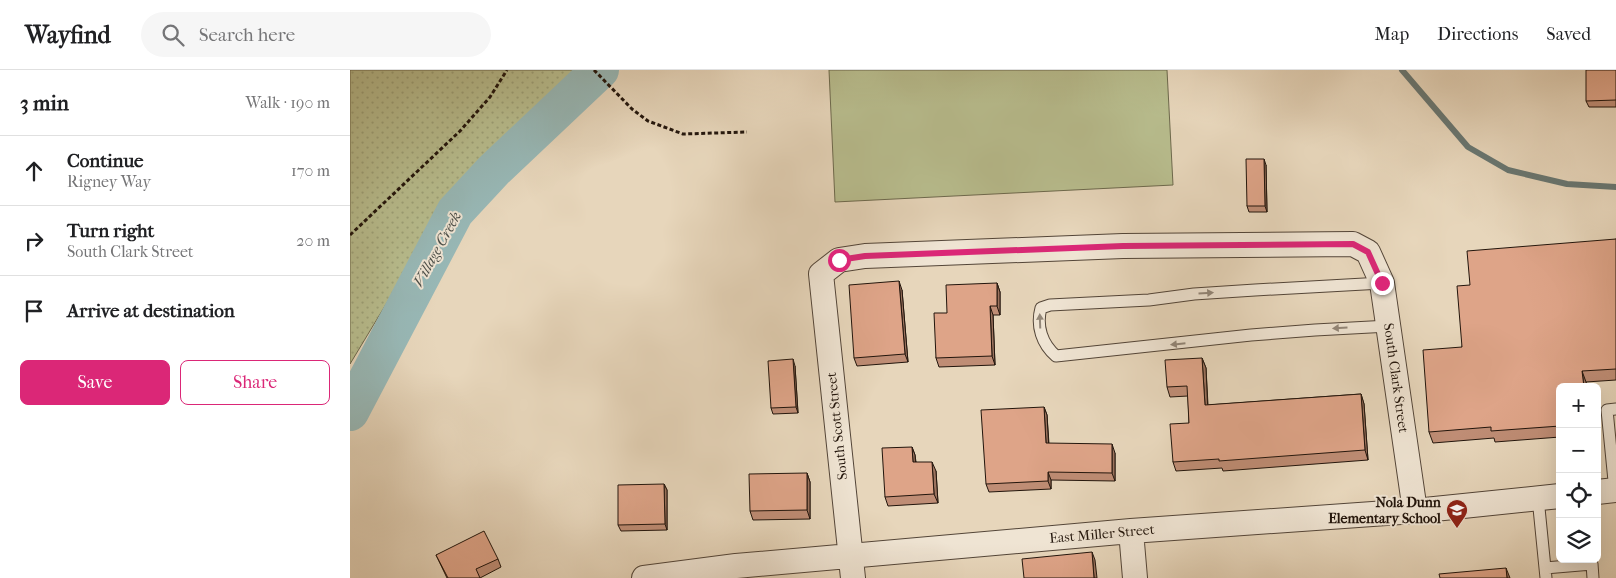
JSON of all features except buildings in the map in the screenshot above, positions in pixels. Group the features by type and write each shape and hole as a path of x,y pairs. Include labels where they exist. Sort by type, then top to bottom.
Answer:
{"street":[{"name":"South Clark Street","path":"821,274 839,260 865,256 1123,246 1353,244 1368,252 1382,283 1415,511"},
{"name":"South Scott Street","path":"821,274 852,567"},
{"name":"East Miller Street","path":"644,578 736,566 852,567 1131,531 1415,511 1549,497"},
{"path":"1131,531 1135,578"}],"lane":[{"path":"1382,283 1194,294 1149,300 1050,305 1040,308 1038,316 1040,330 1049,350 1056,356 1251,335 1389,326"},
{"path":"1609,491 1607,410 1616,409"},
{"path":"1549,497 1545,573 1592,564 1593,578"}],"path":[{"path":"350,235 460,131 490,97 507,70"},
{"path":"594,70 632,109 648,121 683,134 747,132"}],"green space":[{"path":"350,70 586,70 450,198 350,364"},
{"path":"829,70 1167,70 1173,185 835,202"}],"waterway":[{"name":"Village Creek","path":"350,412 455,212 494,170 600,70"},
{"path":"1402,70 1468,147 1508,170 1567,184 1616,187"}],"place":[{"name":"Nola Dunn Elementary School","path":"1457,529"}],"route":[{"path":"839,260 865,256 1123,246 1353,244 1368,252 1382,283"}]}
